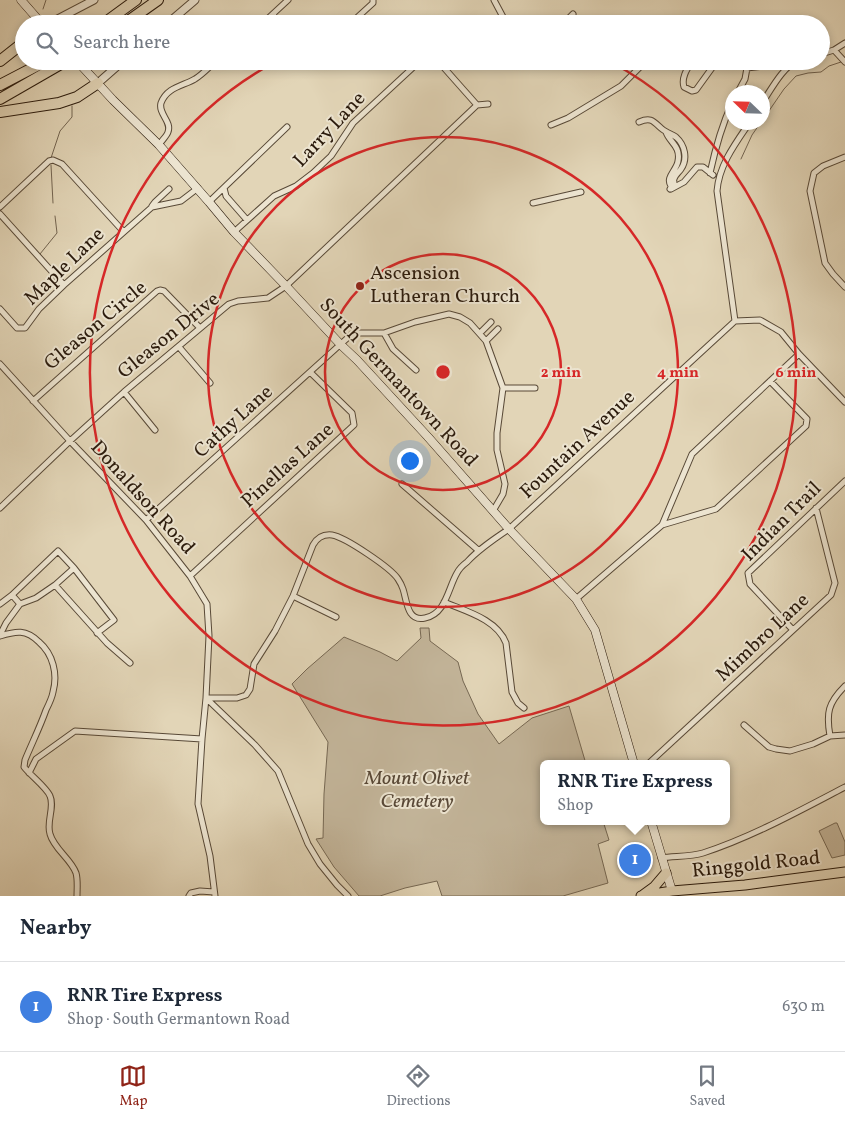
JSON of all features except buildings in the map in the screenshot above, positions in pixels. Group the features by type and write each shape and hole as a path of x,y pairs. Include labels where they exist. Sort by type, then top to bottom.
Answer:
{"highway":[{"path":"115,15 136,0"},
{"path":"137,15 158,0"},
{"path":"0,60 15,49"},
{"path":"0,85 35,70"},
{"path":"0,99 41,70"},
{"path":"0,112 59,103 77,97 98,83"}],"main road":[{"path":"21,0 34,15"},
{"name":"South Germantown Road","path":"86,70 158,144 198,188 234,232 357,360 509,529 576,599 595,630 633,760"},
{"path":"651,825 672,892"},
{"name":"Ringgold Road","path":"641,896 745,886 845,872"},
{"path":"641,896 666,873"}],"street":[{"path":"65,15 94,0"},
{"path":"178,15 195,0"},
{"path":"273,15 288,0"},
{"path":"360,15 373,3 373,0"},
{"path":"494,0 502,15"},
{"path":"830,51 845,43"},
{"path":"834,50 845,62"},
{"path":"98,83 113,70"},
{"path":"158,144 168,133 168,123 160,105 164,97 171,90 194,79 205,70"},
{"name":"Larry Lane","path":"234,232 274,196 296,186 313,173 331,156 353,124 410,70"},
{"path":"446,70 477,105 488,104"},
{"path":"551,125 568,118 622,86 637,70"},
{"path":"687,70 682,83 684,87 692,91 696,90 710,70"},
{"path":"742,85 747,70"},
{"path":"770,91 784,70"},
{"name":"Gleason Drive","path":"0,508 124,392 229,304 238,301 268,298 286,286 477,105"},
{"path":"639,122 648,119 652,120 681,143 685,155 683,165 674,178 674,183 670,190 684,182 697,167 702,167 718,180"},
{"path":"710,174 725,121"},
{"path":"209,202 288,128"},
{"path":"745,130 726,159 716,191 735,321 760,320 780,332 845,402"},
{"path":"845,157 823,166 814,173 810,191 826,263 845,287"},
{"path":"0,207 49,161 53,160 62,164 123,231"},
{"name":"Maple Lane","path":"152,207 181,201 198,188"},
{"path":"224,188 226,196 247,220"},
{"name":"Maple Lane","path":"0,309 17,328 25,328 39,309 123,231 152,207 169,189"},
{"path":"534,202 581,192"},
{"path":"0,214 64,285"},
{"name":"Gleason Circle","path":"33,401 157,291 164,291 200,328"},
{"name":"Cathy Lane","path":"146,520 353,334 384,333 415,322 449,314 460,317 470,323 486,341 503,388"},
{"name":"Fountain Avenue","path":"444,602 457,571 478,550 509,529 735,321"},
{"path":"480,333 491,322"},
{"path":"486,341 498,330"},
{"path":"384,333 393,349 416,370"},
{"path":"179,347 210,383"},
{"path":"662,525 692,454 799,354"},
{"name":"Donaldson Road","path":"0,364 70,441 146,520 190,576 207,604 209,636 198,804 210,856 214,894"},
{"name":"Pinellas Lane","path":"190,576 354,425 352,413 311,373"},
{"path":"576,599 662,525 716,509 806,426 807,419 770,381"},
{"path":"493,510 503,494 505,484 497,450 497,433 503,388 535,388"},
{"path":"124,392 155,430"},
{"name":"Indian Trail","path":"793,630 750,584 748,573 845,481"},
{"path":"402,484 478,550"},
{"name":"Mimbro Lane","path":"652,760 831,595 835,583 816,508"},
{"path":"206,698 237,698 246,695 250,689 254,664 275,632 293,596 313,545 317,538 324,535 333,535 359,548 397,577 403,587 407,607 416,618 428,618 444,602 485,620 498,631 506,643 512,692 518,704 524,708"},
{"path":"0,604 58,551 74,568 114,620 97,633"},
{"path":"0,635 20,604 36,598 55,585 74,568"},
{"path":"55,585 106,643 130,663"},
{"path":"12,595 20,604"},
{"path":"293,596 336,617"},
{"path":"0,635 20,632 31,636 45,647 52,659 54,667 54,692 25,760 24,767 50,795 50,834 52,840 75,871 77,896"},
{"path":"830,736 829,711 834,698 845,686"},
{"path":"206,698 255,745 278,771 308,844 320,864 348,896"},
{"path":"744,725 769,748 776,750 790,751 813,744 830,736 845,735"},
{"path":"29,773 36,759 75,731 202,739"},
{"path":"661,858 701,854 767,827 845,787"},
{"path":"189,896 191,893 200,891 214,894"}],"green space":[{"name":"Mount Olivet Cemetery","path":"420,628 429,628 430,641 458,662 463,681 478,714 499,744 532,718 569,706 585,760 540,760 540,825 604,825 609,840 598,844 608,883 563,896 442,896 437,881 380,896 359,896 334,867 316,839 323,838 328,742 292,684 344,637 397,661 421,638"},
{"path":"837,823 845,842 845,855 832,858 819,831"}],"waterway":[{"path":"43,9 46,0"},
{"path":"830,66 841,62"},
{"path":"770,109 796,76 824,70"},
{"path":"51,158 60,131 72,117 72,106"},
{"path":"741,159 755,130"},
{"path":"51,165 53,203"},
{"path":"40,254 57,233 55,216"}],"place":[{"name":"Ascension Lutheran Church","path":"360,286"},
{"name":"RNR Tire Express","path":"635,860"}]}
